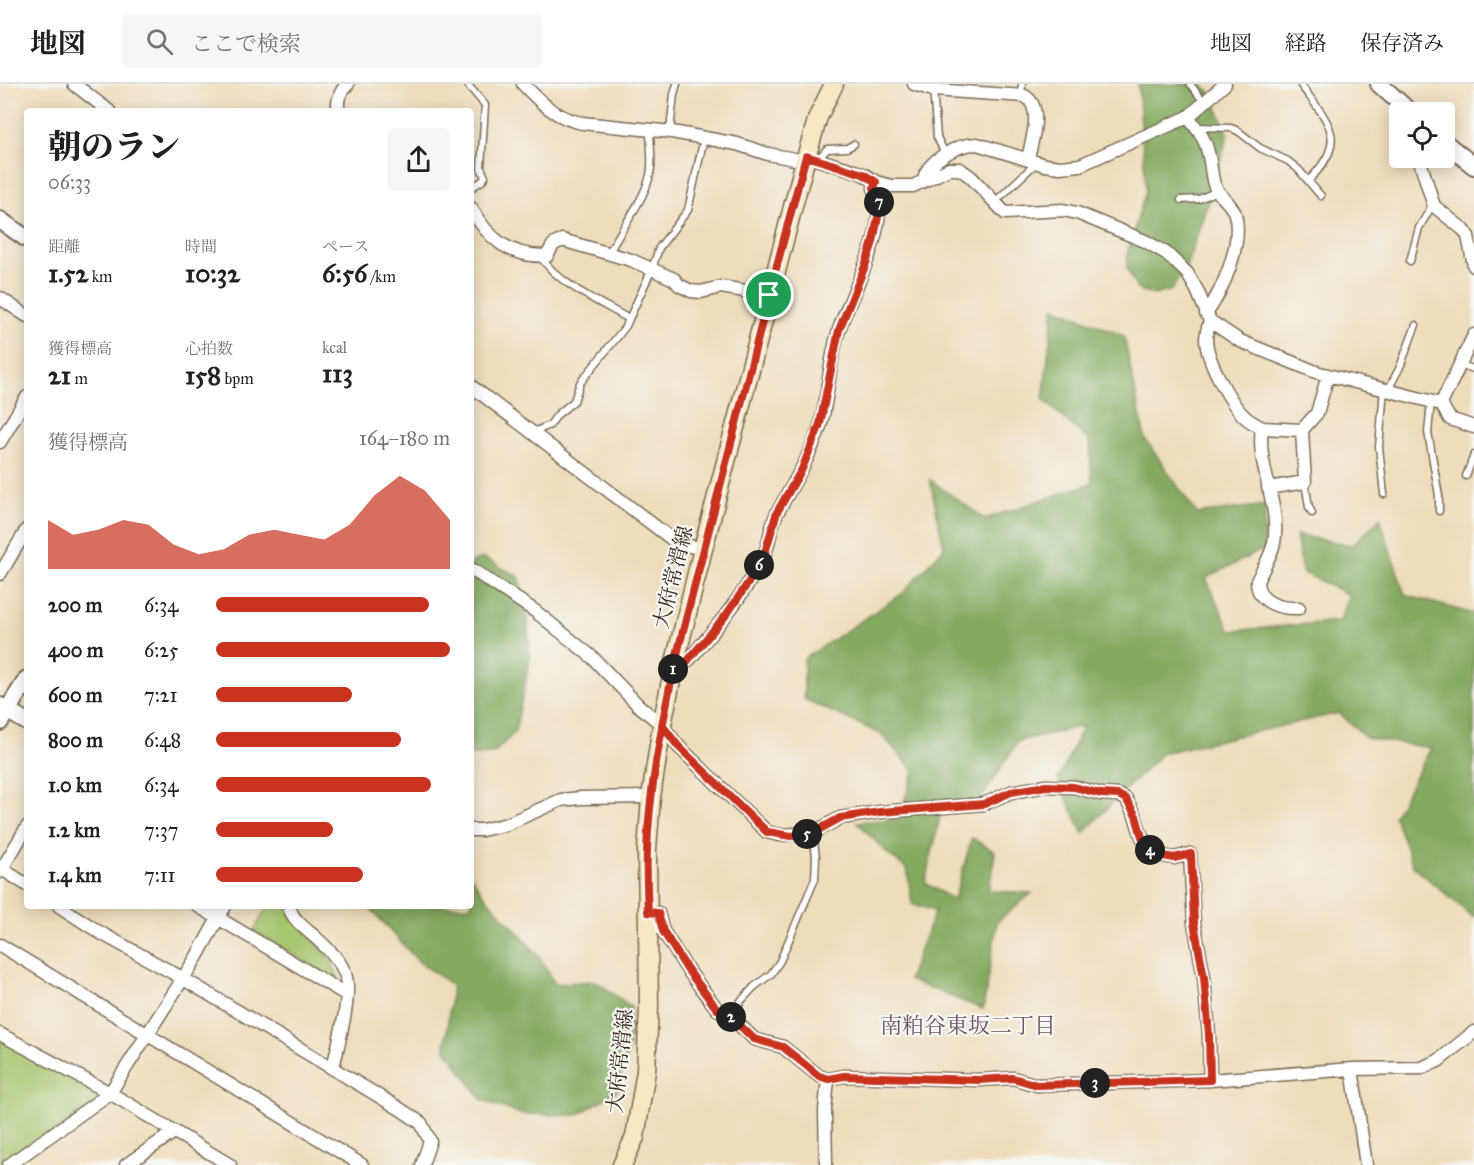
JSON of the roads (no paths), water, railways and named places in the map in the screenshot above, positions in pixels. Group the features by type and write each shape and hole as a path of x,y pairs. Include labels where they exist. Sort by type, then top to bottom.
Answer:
{"main road":[{"name":"大府常滑線","path":"622,1165 635,1137 646,1071 649,1007 647,850 651,796 662,725 703,549 769,295 810,159 818,117 834,84"}],"street":[{"path":"523,84 543,104 567,120 670,132 810,159 863,174 876,182 903,187 913,186 950,169 960,169 971,177 1005,213 1063,210 1077,213 1145,241 1166,253 1187,273 1197,290 1208,318 1240,341 1316,372 1436,403 1450,419 1474,427"},
{"path":"914,84 933,90 1021,90 1030,99 1036,112 1032,161"},
{"path":"924,179 926,171 945,155 969,144 977,144 1060,167 1080,165 1188,117 1225,84"},
{"path":"1379,84 1399,102"},
{"path":"82,86 106,108"},
{"path":"338,108 337,103 342,86"},
{"path":"1188,117 1197,127 1208,151 1217,191 1230,204 1235,214 1236,231 1230,268 1208,318 1206,337 1208,355 1222,384 1246,418 1262,428 1302,430"},
{"path":"1455,151 1474,166"},
{"path":"1422,168 1434,204 1468,236 1474,266"},
{"path":"674,666 685,664 727,614 748,583 764,556 777,512 802,469 820,424 839,330 862,276 873,242 879,212 879,196 874,188 876,182"},
{"path":"474,213 481,225 496,240 511,249 547,256 553,245 562,240 631,260 674,279 679,285 691,291 701,292 721,287 769,295"},
{"path":"0,220 24,237"},
{"path":"2,303 24,314"},
{"path":"1436,403 1474,335"},
{"path":"1268,488 1305,482 1302,430 1317,413 1328,375"},
{"path":"474,388 677,543 703,549"},
{"path":"0,442 24,402"},
{"path":"1262,428 1260,444 1273,517 1274,539 1257,581 1257,587 1260,595 1269,603 1299,608"},
{"path":"0,574 24,534"},
{"path":"474,570 544,617 592,657 638,705 662,725 678,746 767,832 785,835 813,833 840,818 880,812 984,804 1011,792 1046,786 1074,787 1101,794 1118,795 1126,799 1136,816 1142,837 1153,854 1174,858 1191,854 1194,923 1204,977 1210,1080"},
{"path":"24,683 2,713 24,721"},
{"path":"474,830 507,824 561,800 651,796"},
{"path":"24,832 1,870 24,883"},
{"path":"64,909 99,932 182,978 333,1068 421,1123 430,1141 422,1165"},
{"path":"203,909 347,995"},
{"path":"0,1161 7,1165 111,1093 223,909"},
{"path":"290,909 297,921 335,957 346,976 347,995 333,1068"},
{"path":"648,912 658,913 663,931 687,969 717,1009 754,1039 783,1047 819,1076 828,1079 844,1076 979,1080 1013,1078 1037,1085 1210,1080 1353,1069 1421,1068 1438,1061 1474,1032"},
{"path":"0,945 362,1165"},
{"path":"0,1034 111,1093 231,1165"},
{"path":"1353,1069 1366,1165"},
{"path":"826,1165 825,1110 828,1079"},
{"path":"126,1165 174,1132"}],"lane":[{"path":"670,132 677,84"},
{"path":"1190,84 1204,102"},
{"path":"1300,84 1330,129 1333,142 1323,162 1308,182"},
{"path":"471,86 485,105 480,168 485,177 474,186"},
{"path":"933,90 937,137 945,155"},
{"path":"1197,127 1231,128 1238,131 1260,148 1288,161 1321,196"},
{"path":"609,254 618,234 642,197 651,170 650,129"},
{"path":"533,435 536,431 550,425 557,415 573,401 580,383 626,326 659,248 688,210 704,138"},
{"path":"810,159 827,149 847,148 854,144"},
{"path":"995,202 1032,161"},
{"path":"1181,200 1199,199 1217,191"},
{"path":"1410,261 1419,228 1434,204"},
{"path":"540,256 558,278 629,319"},
{"path":"1384,494 1379,447 1386,390 1400,367 1416,325"},
{"path":"1458,365 1474,369"},
{"path":"1436,403 1428,432 1439,496 1439,511"},
{"path":"1466,476 1474,455"},
{"path":"1305,482 1312,513"},
{"path":"732,1019 741,1001 771,974 780,961 815,879 816,857 813,833"}],"district":[{"name":"南粕谷東坂二丁目","path":"968,1025"}]}
